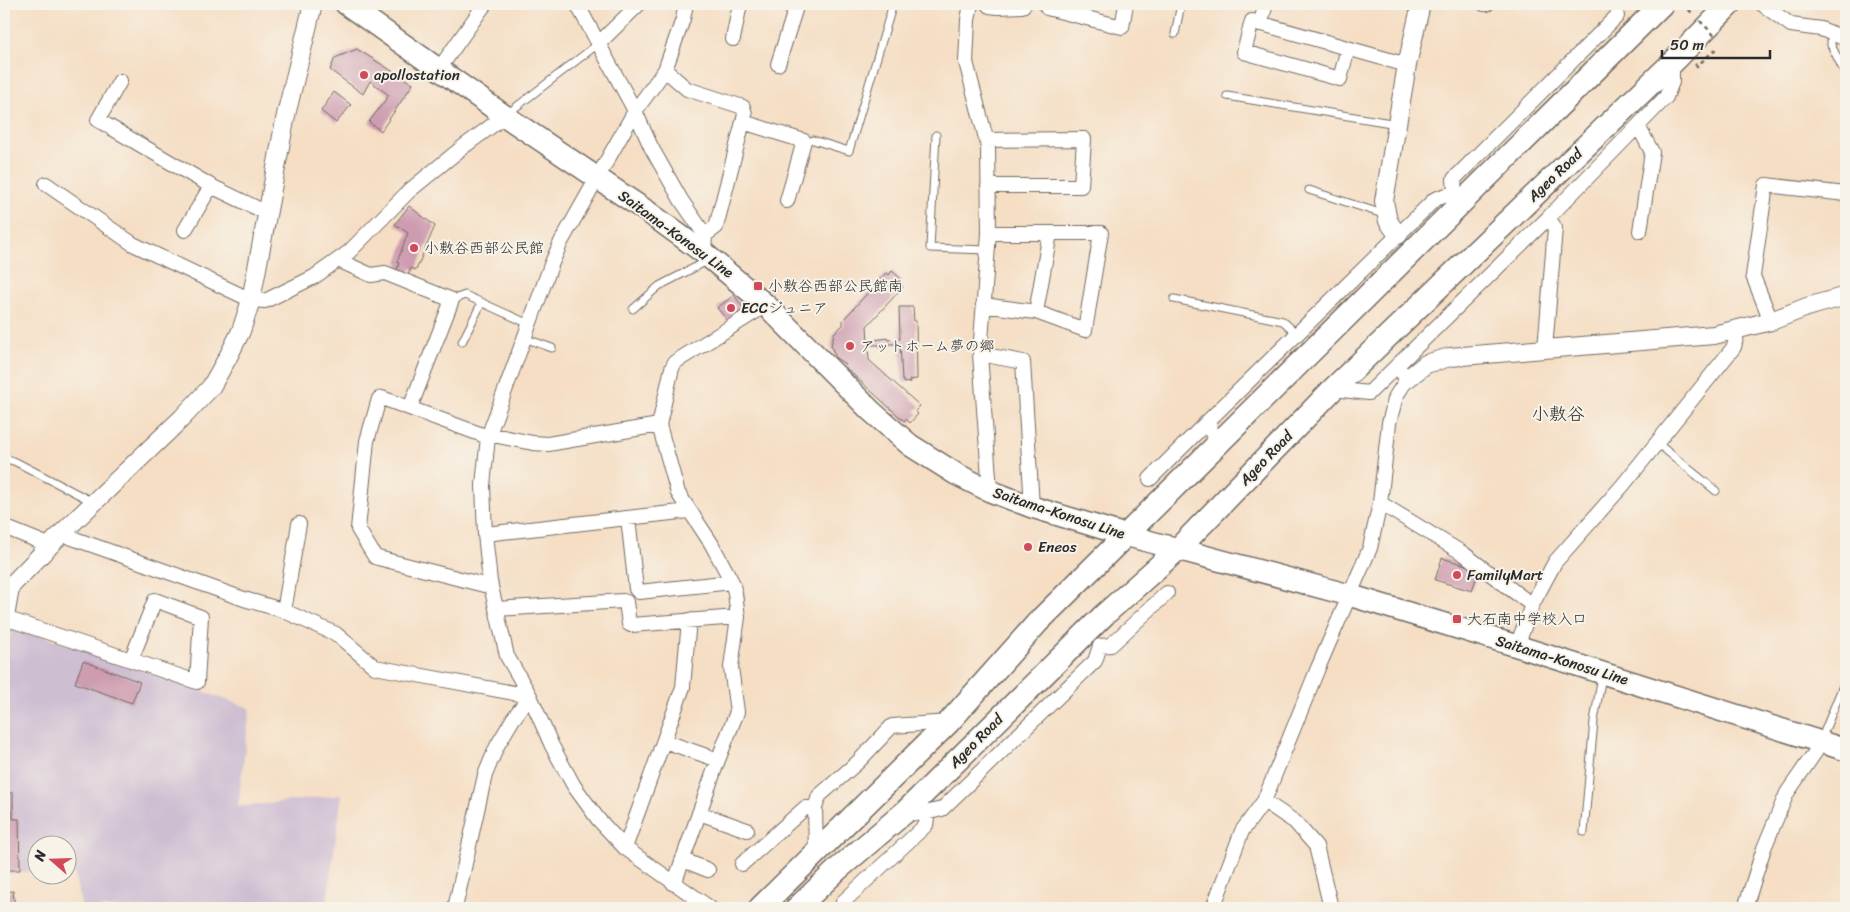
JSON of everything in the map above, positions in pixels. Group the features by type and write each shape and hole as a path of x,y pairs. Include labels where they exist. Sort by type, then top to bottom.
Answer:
{"highway":[{"path":"760,908 949,722 1038,622 1217,444 1461,193 1662,4"},
{"name":"Ageo Road","path":"797,908 838,869 904,812 1104,615 1178,548 1333,389 1672,63 1730,4"}],"main road":[{"name":"Saitama-Konosu Line","path":"346,4 505,116 706,249 766,305 871,411 910,445 956,474 990,491 1032,507 1124,535 1349,595 1518,646 1846,750"}],"street":[{"path":"131,660 155,600 201,617 197,682 4,620 6,590 182,418 211,387 240,331 251,300 286,115 312,4"},
{"path":"439,69 485,4"},
{"path":"577,4 706,249"},
{"path":"598,44 639,4"},
{"path":"686,4 683,19 665,70 635,111 561,242 488,436 483,485 485,534 491,585 507,656 530,696 552,746 574,786 598,819 625,848 710,908"},
{"path":"733,39 740,4"},
{"path":"778,64 797,4"},
{"path":"971,4 968,20 966,62 986,140 988,186 989,233 980,354 990,491"},
{"path":"990,4 1022,4"},
{"path":"1045,4 1047,8 1122,27 1126,4"},
{"path":"1260,24 1266,4"},
{"path":"1398,235 1388,221 1384,200 1407,65 1421,4"},
{"path":"1762,4 1791,25 1821,29 1846,39"},
{"path":"1150,479 1435,199 1461,193 1454,179 1617,16"},
{"path":"1348,48 1340,79 1244,52 1252,21 1260,24 1348,48 1407,65"},
{"path":"1213,908 1242,831 1264,801 1370,548 1380,502 1389,423 1402,373 1548,218 1666,97 1672,82 1672,63"},
{"path":"665,70 687,89 743,107 745,114 716,227 706,249"},
{"path":"120,81 98,120 211,186 267,213"},
{"path":"46,184 133,244 251,300 265,302 314,277 349,252 410,191 463,147 505,116"},
{"path":"743,122 804,141 787,201"},
{"path":"1638,126 1652,152 1640,231"},
{"path":"986,140 1084,139 1081,186 988,186"},
{"path":"1770,321 1753,276 1766,185 1846,194"},
{"path":"185,230 211,186"},
{"path":"1545,349 1555,228 1548,218"},
{"path":"983,305 1036,312 1085,330 1101,233 989,233"},
{"path":"1036,312 1050,233"},
{"path":"338,260 371,275 385,273 452,300 410,408"},
{"path":"1333,389 1369,393 1402,373 1450,357 1714,335 1770,321 1807,307 1846,296"},
{"path":"674,884 737,712 731,667 738,617 732,582 711,543 689,512 675,485 659,425 675,362 766,305"},
{"path":"1518,646 1532,605 1555,562 1657,443 1734,346 1738,329"},
{"path":"980,354 1023,362 1032,507"},
{"path":"491,585 484,585 375,557 359,532 363,464 367,441 380,399 382,398 488,436 533,443 548,444 659,425"},
{"path":"1207,422 1217,444"},
{"path":"1380,502 1464,554 1532,605"},
{"path":"485,534 689,512"},
{"path":"628,518 636,588 639,592 732,582"},
{"path":"284,611 298,524"},
{"path":"4,527 56,540 284,611 336,634 375,667 530,696"},
{"path":"1100,646 1111,645 1167,593"},
{"path":"496,609 623,601 626,602 629,624 631,625 738,617"},
{"path":"904,812 921,814 942,809 1095,661 1100,646 1104,615"},
{"path":"625,848 683,687 689,620"},
{"path":"456,908 464,862 485,775 497,746 513,719 530,696"},
{"path":"816,854 815,808 819,796 858,762 892,726 949,722"},
{"path":"664,740 718,760"},
{"path":"1745,908 1764,848 1787,793 1816,751 1820,742"},
{"path":"1264,801 1295,822 1316,846 1331,908"},
{"path":"742,864 805,808 815,808"},
{"path":"842,902 926,825 928,812"},
{"path":"699,813 747,830"},
{"path":"683,860 708,870"}],"lane":[{"path":"813,140 849,151 893,4"},
{"path":"1175,34 1181,4"},
{"path":"1831,33 1830,45 1846,75"},
{"path":"505,116 598,44"},
{"path":"1227,96 1397,124"},
{"path":"936,135 930,248 988,250"},
{"path":"1309,190 1387,215"},
{"path":"633,309 706,249"},
{"path":"452,300 465,295 529,324"},
{"path":"1174,299 1284,321 1297,334"},
{"path":"462,342 482,302"},
{"path":"524,338 552,348"},
{"path":"1657,443 1716,490"},
{"path":"4,458 16,462 93,503"},
{"path":"1584,832 1594,721 1603,673"},
{"path":"1820,742 1846,678"}],"path":[{"path":"1683,4 1715,36"}],"shaded area":[{"path":"14,626 250,708 238,807 342,795 326,908 82,908 77,884 78,834 28,834 28,872 4,874 4,653"}],"building":[{"path":"357,49 413,84 381,131 369,122 389,95 370,81 363,94 330,70 335,58"},
{"path":"334,92 351,105 336,123 321,111"},
{"name":"小敷谷西部公民館","path":"409,206 435,226 416,270 411,268 408,275 397,270 399,263 397,262 408,233 395,224"},
{"name":"アットホーム夢の郷","path":"892,271 901,279 898,282 903,287 867,326 868,341 888,338 888,340 900,339 899,307 913,307 914,321 916,321 917,379 904,383 902,380 900,344 888,344 888,347 881,348 880,345 868,345 869,360 920,406 915,411 918,414 910,423 906,419 904,421 846,368 845,364 836,358 831,346 834,333 843,325 843,320 886,273 889,275"},
{"name":"ECCジュニア","path":"734,295 744,309 728,321 717,308"},
{"name":"FamilyMart","path":"1442,558 1479,569 1472,591 1435,580"},
{"path":"83,661 140,682 132,703 75,683"},
{"path":"4,793 13,793 13,819 19,819 20,870 4,870"},
{"path":"13,891 15,908 4,908 4,892"}],"place":[{"name":"apollostation","path":"364,75"},
{"name":"小敷谷西部公民館","path":"414,248"},
{"name":"小敷谷西部公民館南","path":"758,286"},
{"name":"ECCジュニア","path":"731,308"},
{"name":"アットホーム夢の郷","path":"850,346"},
{"name":"Eneos","path":"1028,547"},
{"name":"FamilyMart","path":"1457,575"},
{"name":"大石南中学校入口","path":"1457,619"}],"district":[{"name":"小敷谷","path":"1558,414"}]}
